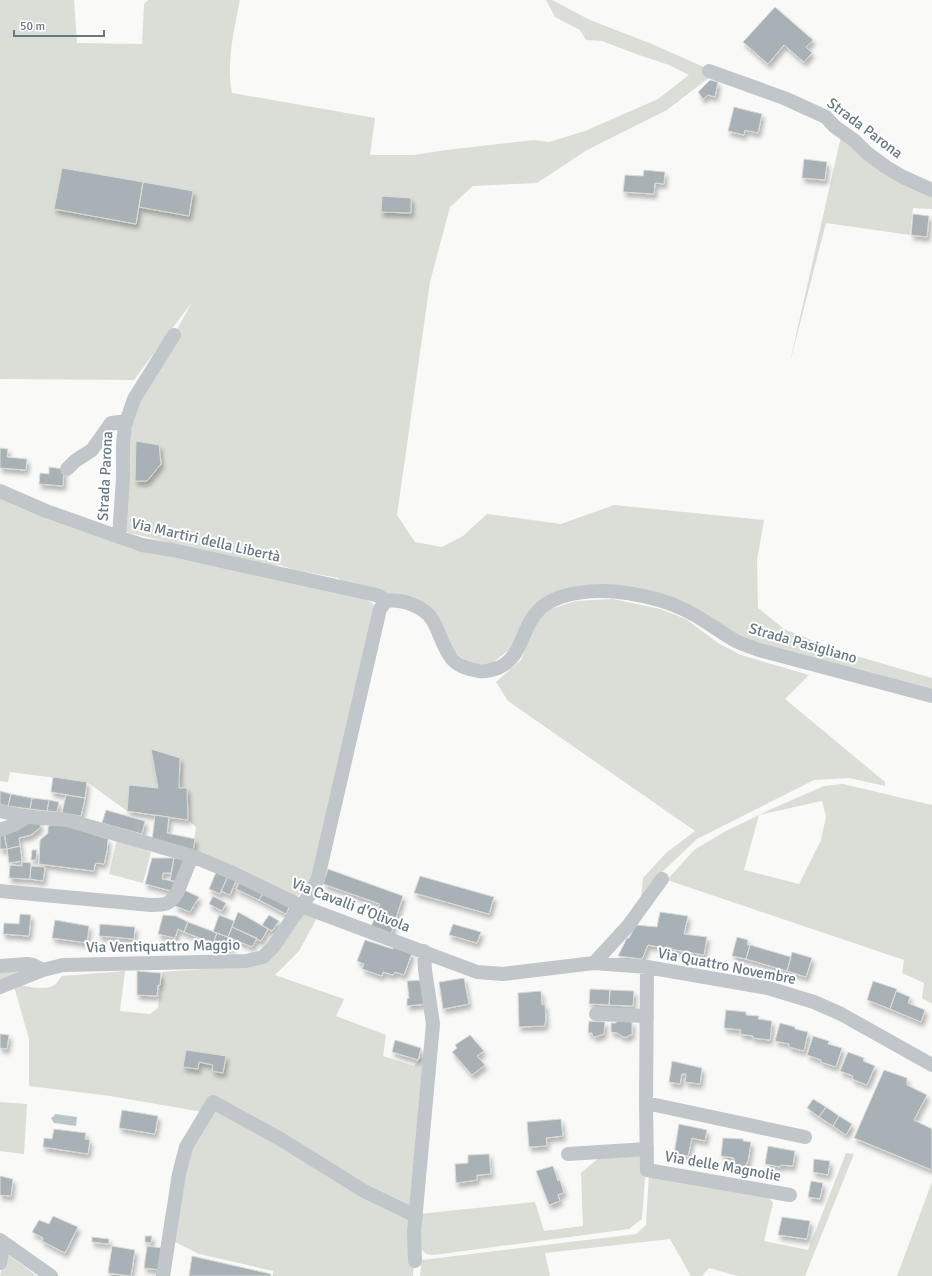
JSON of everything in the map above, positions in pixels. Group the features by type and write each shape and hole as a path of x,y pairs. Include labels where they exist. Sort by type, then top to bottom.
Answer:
{"street":[{"name":"Strada Parona","path":"709,71 784,98 826,117 834,126 855,141 867,153 886,167 903,177 932,190"},
{"name":"Strada Parona","path":"119,537 123,444 127,421 134,399 174,335"},
{"path":"67,469 75,461 92,450 111,423 127,421"},
{"name":"Via Martiri della Libertà","path":"0,491 46,511 142,545 172,550 372,594 386,601"},
{"name":"Strada Pasigliano","path":"386,601 398,600 422,610 433,620 445,648 453,660 465,668 480,671 493,671 506,665 515,655 530,622 537,611 551,601 565,596 586,592 607,591 626,593 666,602 685,610 735,641 759,650 932,696"},
{"name":"Via Ventiquattro Maggio","path":"0,966 27,964 43,970 63,966 246,961 262,957 273,948 311,893 318,878 380,609 386,601"},
{"name":"Via Cavalli d'Olivola","path":"0,811 27,817 67,820 192,856 233,873 301,906 477,972 503,974 594,963"},
{"path":"0,830 14,825 27,817"},
{"path":"0,891 164,905 173,899 177,893 192,856"},
{"path":"594,963 628,926 662,879"},
{"path":"415,1261 414,1232 433,1024 425,970 424,951"},
{"name":"Via Quattro Novembre","path":"594,963 647,968 768,988 814,1002 841,1014 932,1065"},
{"name":"Via delle Magnolie","path":"647,968 647,1170 790,1195"},
{"path":"0,987 43,970"},
{"path":"596,1014 646,1016"},
{"path":"163,1276 179,1174 186,1147 213,1102 282,1140 364,1191 416,1216"},
{"path":"646,1103 805,1137"},
{"name":"Via delle Magnolie","path":"568,1154 647,1149"},
{"path":"0,1263 2,1241"},
{"path":"2,1241 51,1276"}],"shaded area":[{"path":"0,0 74,0 77,43 142,44 144,4 148,0 240,0 230,58 230,82 232,93 375,118 370,155 414,155 534,140 549,142 585,131 658,99 689,75 669,65 602,41 586,40 580,30 555,17 546,0 552,0 590,20 652,44 706,68 710,77 667,110 587,150 537,183 473,186 450,207 430,282 397,515 415,542 442,547 463,536 487,514 561,524 614,505 764,520 757,560 758,608 784,629 839,651 932,678 932,691 761,646 635,590 551,596 509,650 491,664 469,664 456,653 446,638 433,610 348,586 338,578 295,570 280,565 255,564 123,531 123,444 144,386 156,377 174,335 192,302 134,380 0,379"},
{"path":"842,132 932,190 932,209 913,208 910,235 826,223 789,366"},
{"path":"0,495 132,549 363,596 373,604 375,612 314,877 308,889 293,899 193,851 196,827 188,820 187,788 179,788 179,758 152,749 158,788 129,785 127,811 87,782 10,772 8,782 0,781"},
{"path":"613,599 660,609 686,619 718,643 741,655 809,675 785,699 885,782 885,786 849,778 814,780 697,839 658,876 641,899 643,878 666,853 695,831 508,701 496,682 521,660 534,624 550,609 576,601"},
{"path":"843,784 932,805 932,1004 922,998 924,983 902,973 904,960 667,880 694,850 724,832 769,810 824,786","holes":["822,801 826,817 821,840 799,884 744,870 759,815"]},
{"path":"117,839 151,852 143,883 109,874"},
{"path":"306,910 318,916 299,951 275,975 344,999 336,1016 386,1035 383,1056 414,1066 422,1057 427,1061 413,1276 273,1276 273,1271 199,1254 169,1239 179,1174 203,1112 110,1096 29,1086 29,1039 13,983 35,988 47,988 56,984 62,976 125,971 120,1011 150,1014 158,1008 162,972 258,965"},
{"path":"28,969 0,982 0,970"},
{"path":"0,1102 27,1104 24,1154 0,1151"},
{"path":"55,1114 77,1117 76,1126 54,1123 51,1118"},
{"path":"647,1149 642,1219 629,1229 434,1255 426,1254 417,1245 419,1214 535,1202 544,1231 583,1226 581,1173 603,1154"},
{"path":"846,1153 854,1154 805,1276 738,1276 709,1268 702,1276 691,1276 670,1239 545,1253 550,1276 420,1276 422,1260 636,1234 646,1225 649,1173 766,1194 773,1203 764,1241 808,1250"},
{"path":"932,1182 932,1276 897,1276"},
{"path":"5,1252 37,1276 0,1276"}],"building":[{"path":"775,7 813,40 806,47 812,53 804,62 784,45 768,64 743,42"},
{"path":"710,80 718,82 715,97 708,95 703,99 698,92"},
{"path":"734,107 762,114 758,133 745,130 744,135 728,131"},
{"path":"804,159 827,162 825,180 802,178"},
{"path":"62,168 143,182 136,224 54,209"},
{"path":"644,170 665,172 664,184 655,183 654,194 623,192 625,175 643,176"},
{"path":"143,182 193,191 189,216 139,207"},
{"path":"382,196 411,198 411,213 381,212"},
{"path":"913,214 929,216 927,237 911,235"},
{"path":"136,441 159,445 161,464 147,481 135,481"},
{"path":"0,448 8,449 7,457 27,459 26,470 0,468"},
{"path":"49,467 64,469 63,486 39,484 40,473 49,474"},
{"path":"151,749 180,758 179,788 187,788 188,820 127,811 129,785 158,788"},
{"path":"53,777 87,782 85,798 51,792"},
{"path":"0,791 11,794 8,806 0,804"},
{"path":"11,794 32,798 30,809 8,806"},
{"path":"66,795 85,798 81,816 62,813"},
{"path":"32,798 49,800 47,811 30,809"},
{"path":"49,800 59,802 57,812 47,811"},
{"path":"106,810 145,821 142,834 102,823"},
{"path":"155,815 169,817 167,833 195,839 193,851 152,841"},
{"path":"37,819 41,827 31,835 19,838 20,846 7,849 4,833"},
{"path":"55,822 108,839 104,864 95,864 94,871 39,864 40,840 48,833 48,827"},
{"path":"4,833 7,849 0,849 0,834"},
{"path":"20,846 22,861 9,863 7,849"},
{"path":"32,850 37,850 36,860 31,860"},
{"path":"152,858 174,858 171,873 163,873 162,879 179,882 175,892 145,884"},
{"path":"174,858 185,859 179,882 170,881"},
{"path":"22,862 31,863 30,879 9,878 10,865 22,866"},
{"path":"31,866 45,867 43,881 30,879"},
{"path":"328,869 403,896 391,934 371,927 380,904 323,884"},
{"path":"217,870 229,874 220,894 209,889"},
{"path":"229,874 237,878 230,895 221,891"},
{"path":"420,876 494,897 489,914 414,893"},
{"path":"241,879 265,890 259,900 236,889"},
{"path":"182,889 199,897 190,912 175,906"},
{"path":"265,890 291,903 286,914 259,900"},
{"path":"213,896 226,903 222,911 209,904"},
{"path":"238,912 268,929 261,941 232,927"},
{"path":"660,912 688,916 684,934 707,937 704,955 648,945 642,959 618,956 627,938 629,938 636,925 657,927"},
{"path":"20,914 31,915 29,936 3,934 4,923 19,924"},
{"path":"163,915 176,916 188,922 184,932 178,929 175,938 158,934"},
{"path":"219,915 234,921 228,937 213,932"},
{"path":"269,915 279,921 272,931 262,925"},
{"path":"55,920 89,926 87,943 52,938"},
{"path":"188,922 217,933 213,943 184,932"},
{"path":"100,924 135,927 134,939 99,936"},
{"path":"453,924 481,932 477,943 449,935"},
{"path":"232,927 257,938 252,947 228,937"},
{"path":"217,933 235,940 231,949 213,943"},
{"path":"737,937 748,940 747,945 750,945 746,959 732,956"},
{"path":"365,940 393,949 394,946 412,953 404,975 395,972 393,975 383,972 382,976 362,969 364,964 357,961"},
{"path":"750,945 791,957 787,971 746,959"},
{"path":"792,952 812,958 806,977 787,971"},
{"path":"137,971 161,973 157,996 137,995"},
{"path":"464,978 469,1004 443,1009 439,982"},
{"path":"423,980 427,1004 407,1006 407,999 409,998 407,981"},
{"path":"873,981 897,989 890,1009 867,1000"},
{"path":"590,989 610,990 609,1005 589,1004"},
{"path":"610,990 634,991 633,1006 609,1005"},
{"path":"541,991 542,1005 545,1004 545,1026 519,1027 518,993"},
{"path":"896,991 910,997 908,1003 925,1010 921,1022 890,1009"},
{"path":"726,1010 746,1012 746,1015 759,1016 758,1019 772,1021 770,1040 753,1038 753,1036 740,1034 741,1030 724,1028"},
{"path":"589,1021 605,1022 604,1034 595,1037 592,1033 588,1033"},
{"path":"617,1021 632,1022 632,1035 624,1037 617,1033 611,1032 611,1023 616,1023"},
{"path":"780,1023 808,1032 804,1051 789,1047 789,1044 775,1041"},
{"path":"0,1034 9,1035 7,1049 0,1048"},
{"path":"470,1035 484,1051 477,1056 485,1065 472,1075 452,1052 457,1048 455,1045"},
{"path":"813,1036 829,1041 828,1044 842,1048 836,1067 807,1055"},
{"path":"395,1040 421,1048 418,1060 392,1052"},
{"path":"186,1050 226,1056 223,1073 212,1071 213,1065 199,1062 198,1069 183,1067"},
{"path":"848,1052 864,1058 863,1061 875,1066 867,1085 852,1079 853,1076 840,1071"},
{"path":"672,1061 702,1068 700,1084 685,1082 686,1074 682,1074 680,1084 669,1082"},
{"path":"884,1070 907,1078 907,1085 927,1095 914,1120 932,1129 932,1170 854,1138"},
{"path":"813,1099 826,1107 819,1117 807,1108"},
{"path":"826,1107 839,1116 833,1126 819,1117"},
{"path":"122,1110 158,1116 155,1134 119,1128"},
{"path":"839,1116 852,1124 846,1135 833,1126"},
{"path":"561,1119 563,1136 546,1138 547,1146 529,1147 527,1122"},
{"path":"679,1124 707,1130 705,1141 692,1138 688,1156 674,1154"},
{"path":"54,1129 86,1133 85,1139 90,1140 88,1154 43,1147 44,1138 52,1139"},
{"path":"723,1138 743,1139 743,1141 751,1142 746,1167 734,1165 734,1158 721,1156"},
{"path":"768,1146 795,1151 793,1166 781,1165 780,1167 765,1164"},
{"path":"489,1154 491,1174 477,1175 477,1180 456,1183 455,1164 468,1163 468,1155"},
{"path":"814,1159 830,1161 828,1175 813,1172"},
{"path":"553,1166 558,1181 560,1180 564,1193 558,1195 560,1201 549,1205 536,1171"},
{"path":"0,1176 13,1179 11,1196 0,1195"},
{"path":"811,1181 823,1183 820,1199 808,1197"},
{"path":"53,1216 78,1227 65,1253 42,1241 43,1238 32,1232 39,1220 49,1224"},
{"path":"782,1217 810,1221 807,1239 778,1235"},
{"path":"145,1236 152,1236 151,1243 145,1242"},
{"path":"92,1237 109,1239 109,1244 92,1242"},
{"path":"112,1246 135,1250 131,1276 108,1273"},
{"path":"147,1246 163,1248 160,1270 144,1268"},
{"path":"192,1256 271,1274 270,1276 189,1276"}]}
